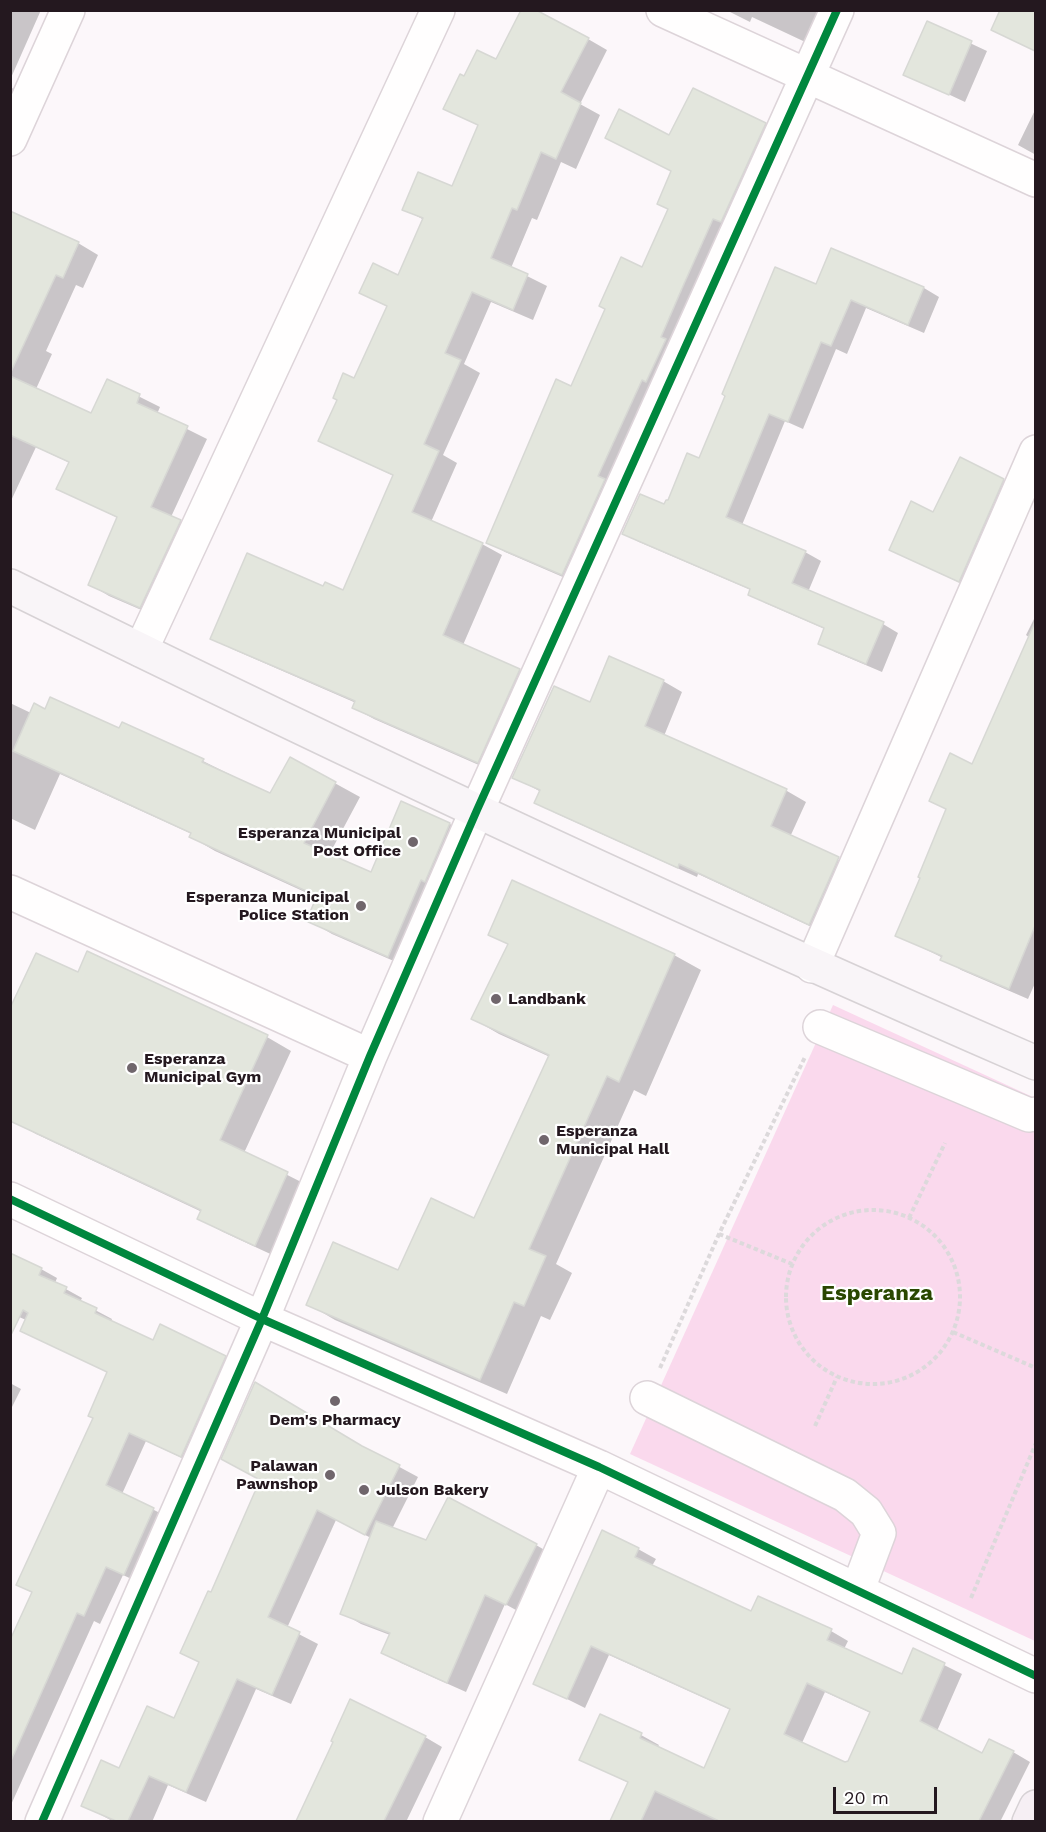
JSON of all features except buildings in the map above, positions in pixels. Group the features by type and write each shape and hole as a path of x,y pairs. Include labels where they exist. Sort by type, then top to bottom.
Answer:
{"highway":[{"path":"1029,1821 1035,1807"}],"main road":[{"path":"10,586 477,810 812,966 1035,1063"}],"street":[{"path":"10,139 68,10"},
{"path":"141,650 438,10"},
{"path":"663,10 1035,180"},
{"path":"42,1821 262,1319 370,1056 477,810 837,10"},
{"path":"812,966 1035,452"},
{"path":"10,892 370,1056"},
{"path":"820,1027 1029,1115 1035,1114"},
{"path":"10,1199 262,1319 599,1467 858,1589 1035,1676"},
{"path":"647,1398 845,1495 866,1512 879,1533 858,1589"},
{"path":"440,1821 599,1467"}],"path":[{"path":"647,1398 719,1234 820,1027"},
{"path":"909,1218 945,1143"},
{"path":"870,1210 890,1212 909,1218 928,1230 943,1246 954,1266 959,1288 959,1311 953,1332 941,1352 925,1368 905,1379 882,1384 859,1384 837,1377 815,1362 798,1342 788,1317 786,1291 792,1264 802,1247 815,1232 831,1221 850,1213 870,1210"},
{"path":"719,1234 792,1264"},
{"path":"953,1332 1035,1368"},
{"path":"815,1426 837,1377"},
{"path":"971,1598 1035,1443"}],"shaded area":[{"path":"833,1005 1035,1098 1035,1641 630,1454"}],"cycle path":[{"path":"42,1822 262,1319 370,1056 477,810 837,10"},
{"path":"10,1199 262,1319 599,1467 1036,1676"}],"place":[{"name":"Esperanza Municipal Post Office","path":"413,842"},
{"name":"Esperanza Municipal Police Station","path":"361,906"},
{"name":"Landbank","path":"496,999"},
{"name":"Esperanza Municipal Gym","path":"132,1068"},
{"name":"Esperanza Municipal Hall","path":"544,1140"},
{"name":"Dem's Pharmacy","path":"335,1401"},
{"name":"Palawan Pawnshop","path":"330,1475"},
{"name":"Julson Bakery","path":"364,1490"}],"district":[{"name":"Esperanza","path":"877,1294"}]}
